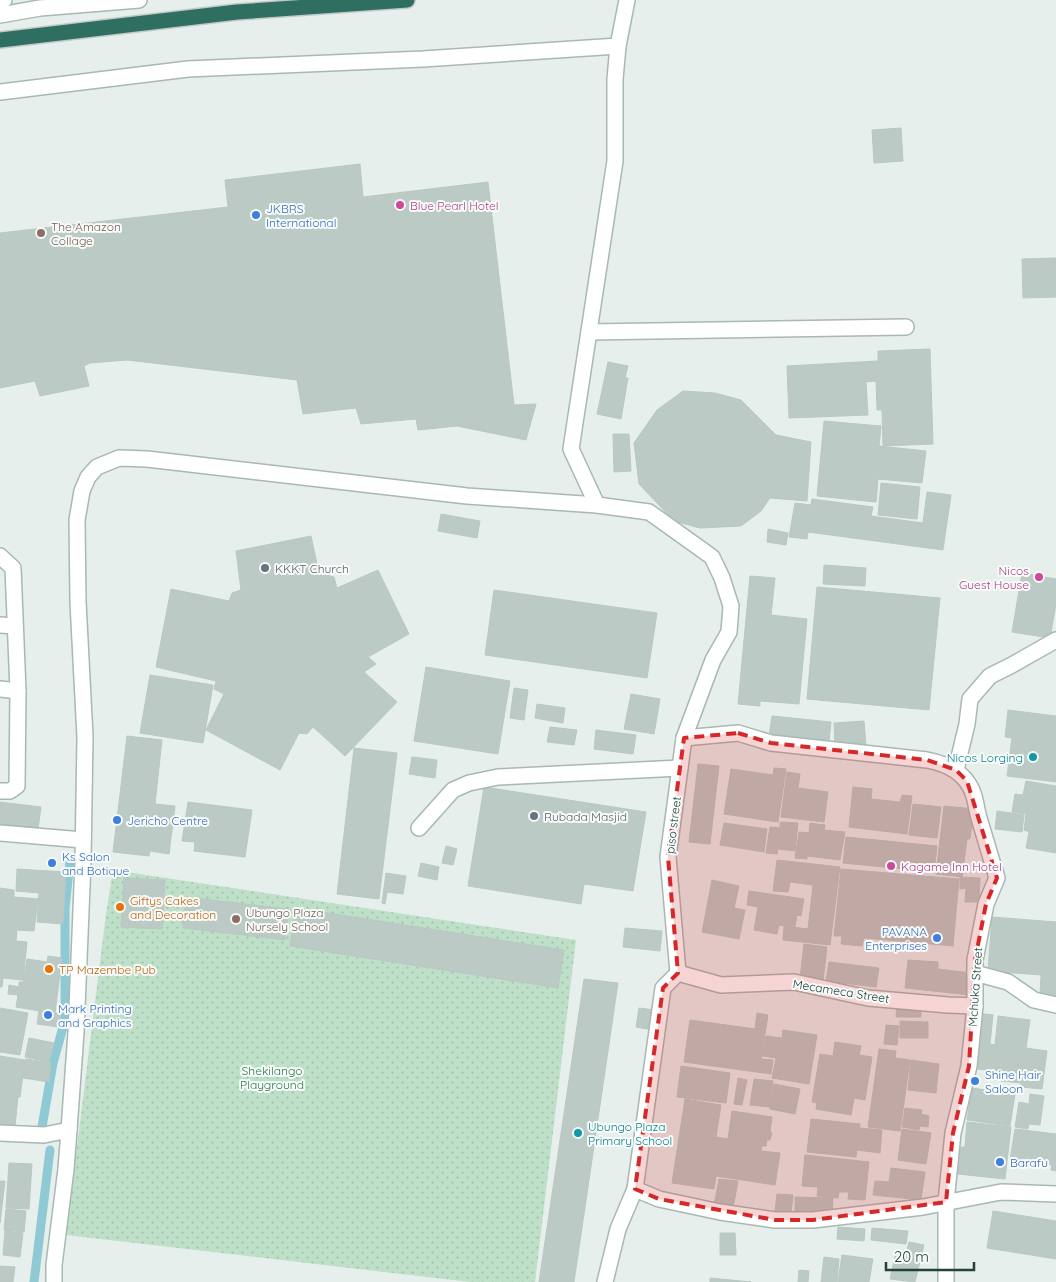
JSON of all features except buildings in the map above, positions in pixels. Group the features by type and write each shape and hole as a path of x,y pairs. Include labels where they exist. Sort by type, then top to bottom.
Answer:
{"highway":[{"path":"0,40 238,12 407,0"}],"street":[{"path":"0,1 4,0"},
{"path":"0,14 40,8 139,0"},
{"path":"597,505 571,449 615,161 615,79 618,46 627,0"},
{"path":"0,92 188,69 424,59 618,46"},
{"path":"589,332 906,328"},
{"name":"piso street","path":"54,1282 54,1265 69,1130 76,1022 83,840 85,737 78,593 77,520 82,491 88,477 97,467 119,458 147,458 467,496 597,505 648,512 712,557 722,578 731,606 729,632 713,660 684,738 668,857 678,973"},
{"path":"0,556 13,568 8,625 18,691 17,786 10,792 0,791"},
{"path":"684,738 738,733 771,743 927,760 943,763 956,770 970,698 990,676 1056,640"},
{"path":"0,689 18,691"},
{"path":"419,828 453,790 469,783 498,778 680,768"},
{"name":"Mchuka Street","path":"946,1282 946,1202 953,1133 969,1066 976,1006 976,960 986,904 997,878 976,810 974,795 967,781 956,770"},
{"path":"0,833 83,840"},
{"path":"605,1282 618,1229 634,1189 662,988 678,973"},
{"name":"Mecameca Street","path":"678,973 722,985 794,982 868,998 976,1006"},
{"path":"975,973 1008,982 1034,1000 1056,1005"},
{"path":"0,1133 44,1135 69,1130"},
{"path":"634,1189 659,1199 720,1212 775,1220 813,1220 923,1207 1001,1192 1056,1194"}],"highlighted area":[{"path":"738,733 771,743 927,760 956,770 967,781 997,878 986,904 975,960 969,1066 953,1133 946,1202 813,1220 775,1220 659,1199 635,1189 663,988 678,973 668,857 684,738"}],"green space":[{"name":"Shekilango Playground","path":"113,870 576,940 535,1282 470,1282 66,1235"}],"waterway":[{"path":"42,1127 53,1063 65,1020 65,908 70,861"},
{"path":"34,1282 50,1150"}],"place":[{"name":"Blue Pearl Hotel","path":"400,205"},
{"name":"JKBRS International","path":"256,215"},
{"name":"The Amazon Collage","path":"41,233"},
{"name":"KKKT Church","path":"265,568"},
{"name":"Nicos Guest House","path":"1039,577"},
{"name":"Nicos Lorging","path":"1033,757"},
{"name":"Rubada Masjid","path":"534,816"},
{"name":"Jericho Centre","path":"117,820"},
{"name":"Ks Salon and Botique","path":"52,863"},
{"name":"Kagame Inn Hotel","path":"891,866"},
{"name":"Giftys Cakes and Decoration","path":"120,907"},
{"name":"Ubungo Plaza Nursely School","path":"236,919"},
{"name":"PAVANA Enterprises","path":"937,938"},
{"name":"TP Mazembe Pub","path":"49,969"},
{"name":"Mark Printing and Graphics","path":"48,1015"},
{"name":"Shine Hair Saloon","path":"975,1081"},
{"name":"Ubungo Plaza Primary School","path":"578,1133"},
{"name":"Barafu","path":"1000,1162"}]}
